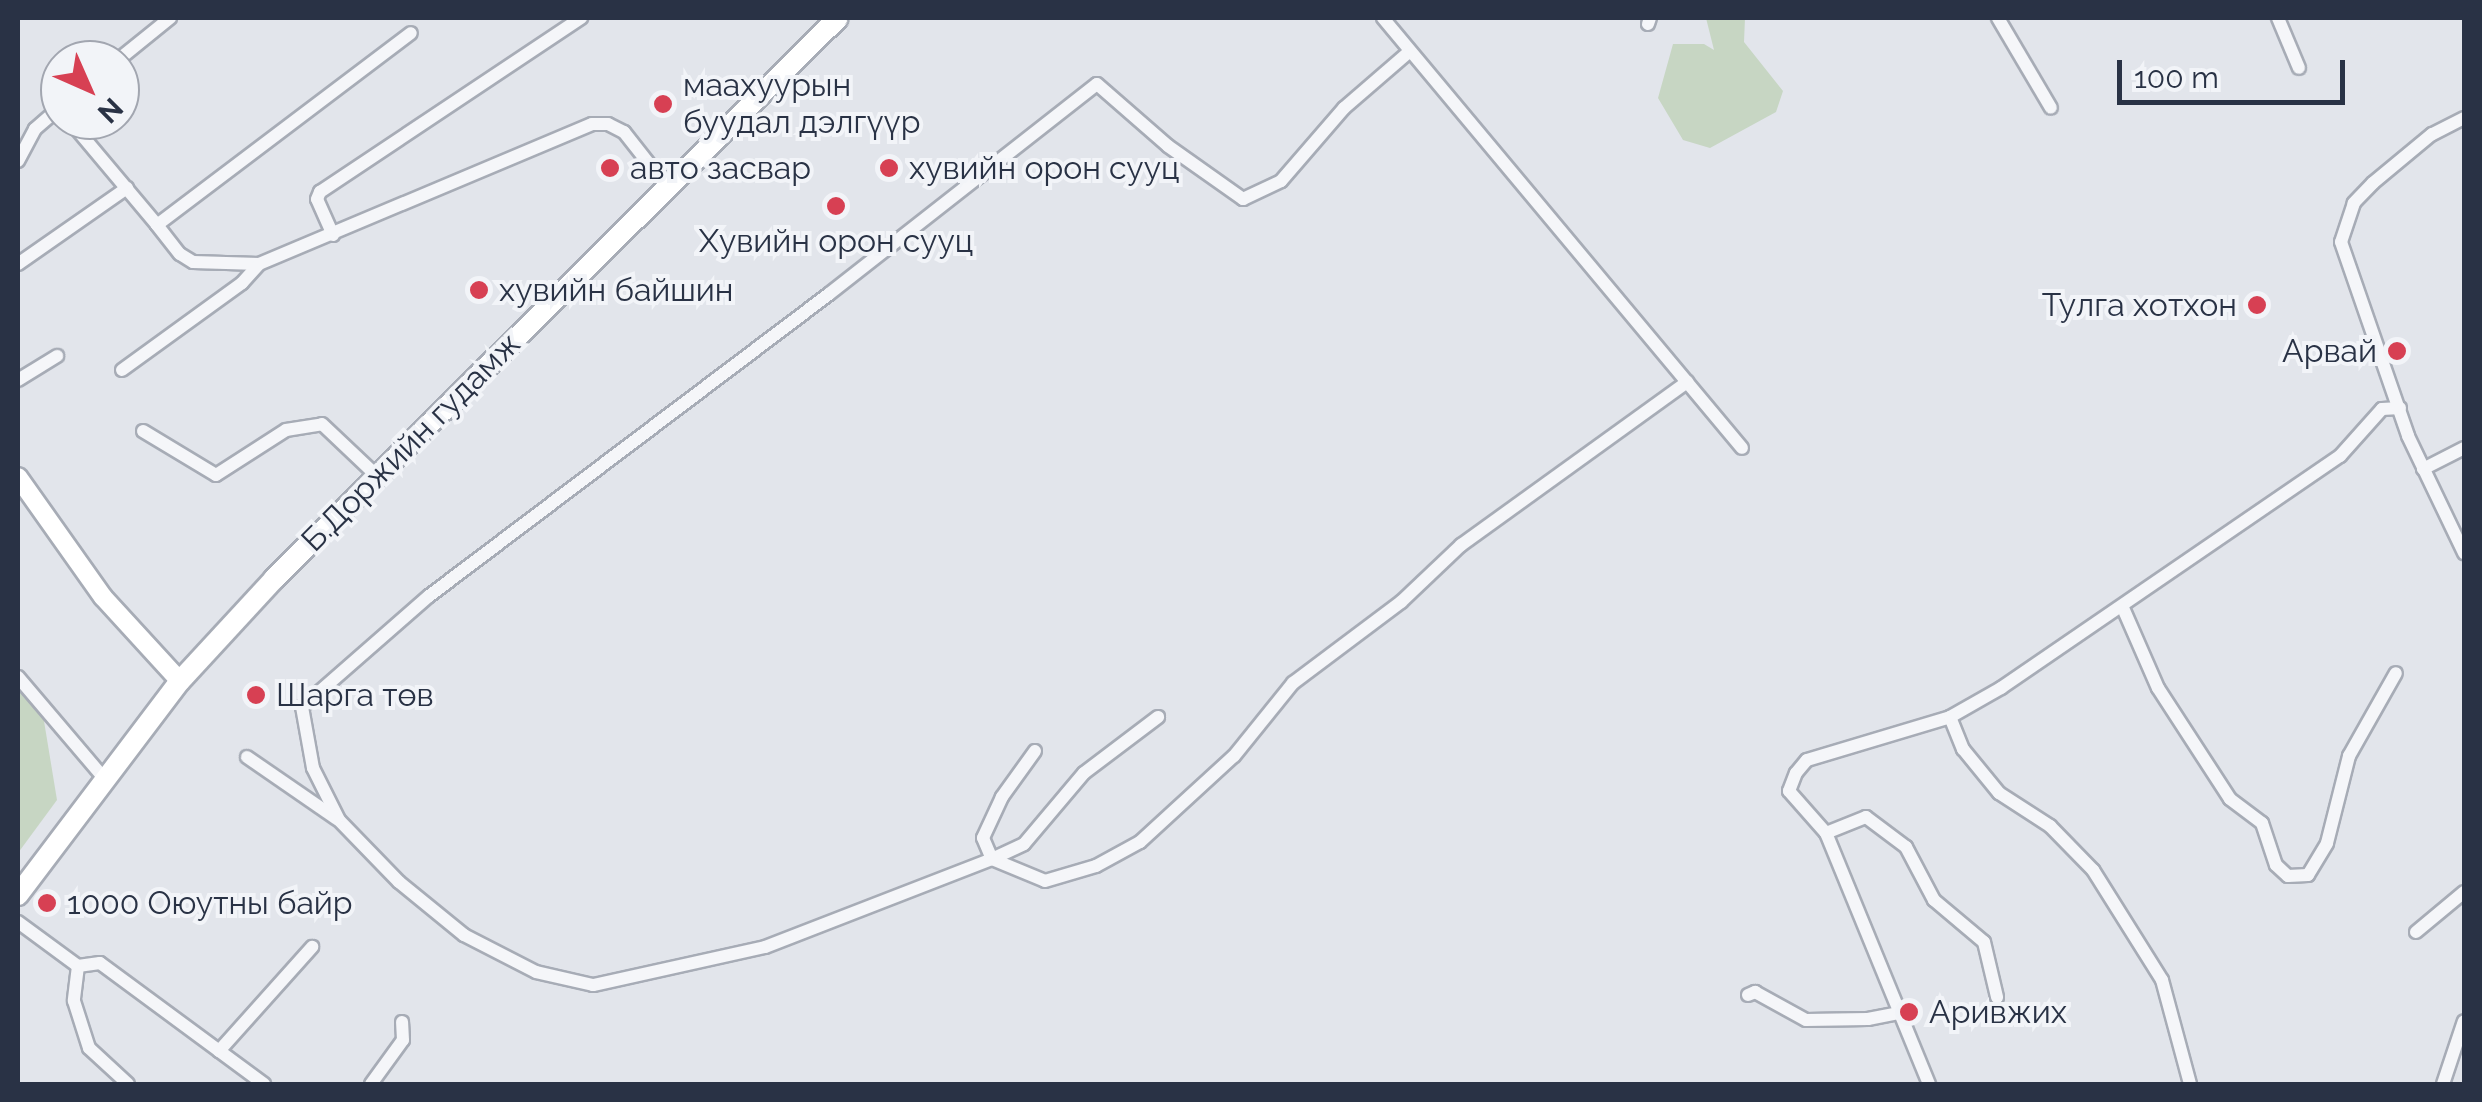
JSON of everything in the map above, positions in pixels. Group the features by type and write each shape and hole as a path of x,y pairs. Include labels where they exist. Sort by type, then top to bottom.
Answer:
{"main road":[{"name":"Б.Доржийн гудамж","path":"18,896 180,681 376,475 838,18"}],"street":[{"path":"140,42 170,18"},
{"path":"333,235 317,199 320,192 581,18"},
{"path":"1383,18 1742,448"},
{"path":"1998,18 2051,108"},
{"path":"2278,18 2299,68"},
{"path":"157,224 411,33"},
{"path":"339,820 313,768 302,706 429,596 814,306 1097,84 1168,146 1243,199 1281,181 1344,108 1410,51"},
{"path":"2464,118 2432,134 2373,183 2354,203 2341,242 2423,469 2464,553"},
{"path":"86,140 193,262 259,264 592,124 608,124 624,132 668,188"},
{"path":"18,160 40,125"},
{"path":"18,264 128,188"},
{"path":"122,370 242,282 259,264"},
{"path":"18,380 57,356"},
{"path":"1034,750 1002,797 983,838 992,859 1044,881 1096,866 1140,842 1234,756 1293,684 1401,602 1461,545 1687,382"},
{"path":"1929,1084 1826,834 1789,791 1808,760 1950,717 2123,608 2340,456 2382,409 2400,408"},
{"path":"143,431 216,475 286,430 322,424 376,475"},
{"path":"2423,469 2464,448"},
{"path":"18,477 103,597 180,681"},
{"path":"2123,608 2158,688 2230,798 2262,823 2276,865 2288,876 2308,875 2326,843 2348,756 2396,673"},
{"path":"18,677 104,778"},
{"path":"247,757 339,820 399,882 464,935 536,972 593,984 765,947 1024,844 1084,773 1158,716"},
{"path":"1950,717 1963,749 1999,793 2050,826 2094,870 2168,996 2190,1084"},
{"path":"1826,834 1866,817 1906,847 1934,900 1984,942 1997,997"},
{"path":"2416,932 2464,892"},
{"path":"18,922 78,966 100,964 264,1084"},
{"path":"219,1051 312,947"},
{"path":"78,966 74,1002 89,1048 128,1084"},
{"path":"1748,995 1755,992 1806,1020 1899,1014"},
{"path":"2443,1084 2464,1021"},
{"path":"371,1084 403,1040 402,1022"}],"green space":[{"path":"1706,18 1745,18 1744,42 1783,91 1776,112 1710,148 1683,140 1658,98 1673,44 1704,44 1714,50"},
{"path":"18,687 43,715 57,800 18,853"}],"place":[{"name":"маахуурын буудал дэлгүүр","path":"663,104"},
{"name":"авто засвар","path":"610,168"},
{"name":"хувийн орон сууц","path":"889,168"},
{"name":"Хувийн орон сууц","path":"836,206"},
{"name":"хувийн байшин","path":"479,290"},
{"name":"Тулга хотхон","path":"2257,305"},
{"name":"Арвай","path":"2397,351"},
{"name":"Шарга төв","path":"256,695"},
{"name":"1000 Оюутны байр","path":"47,903"},
{"name":"Аривжих","path":"1909,1012"}]}
